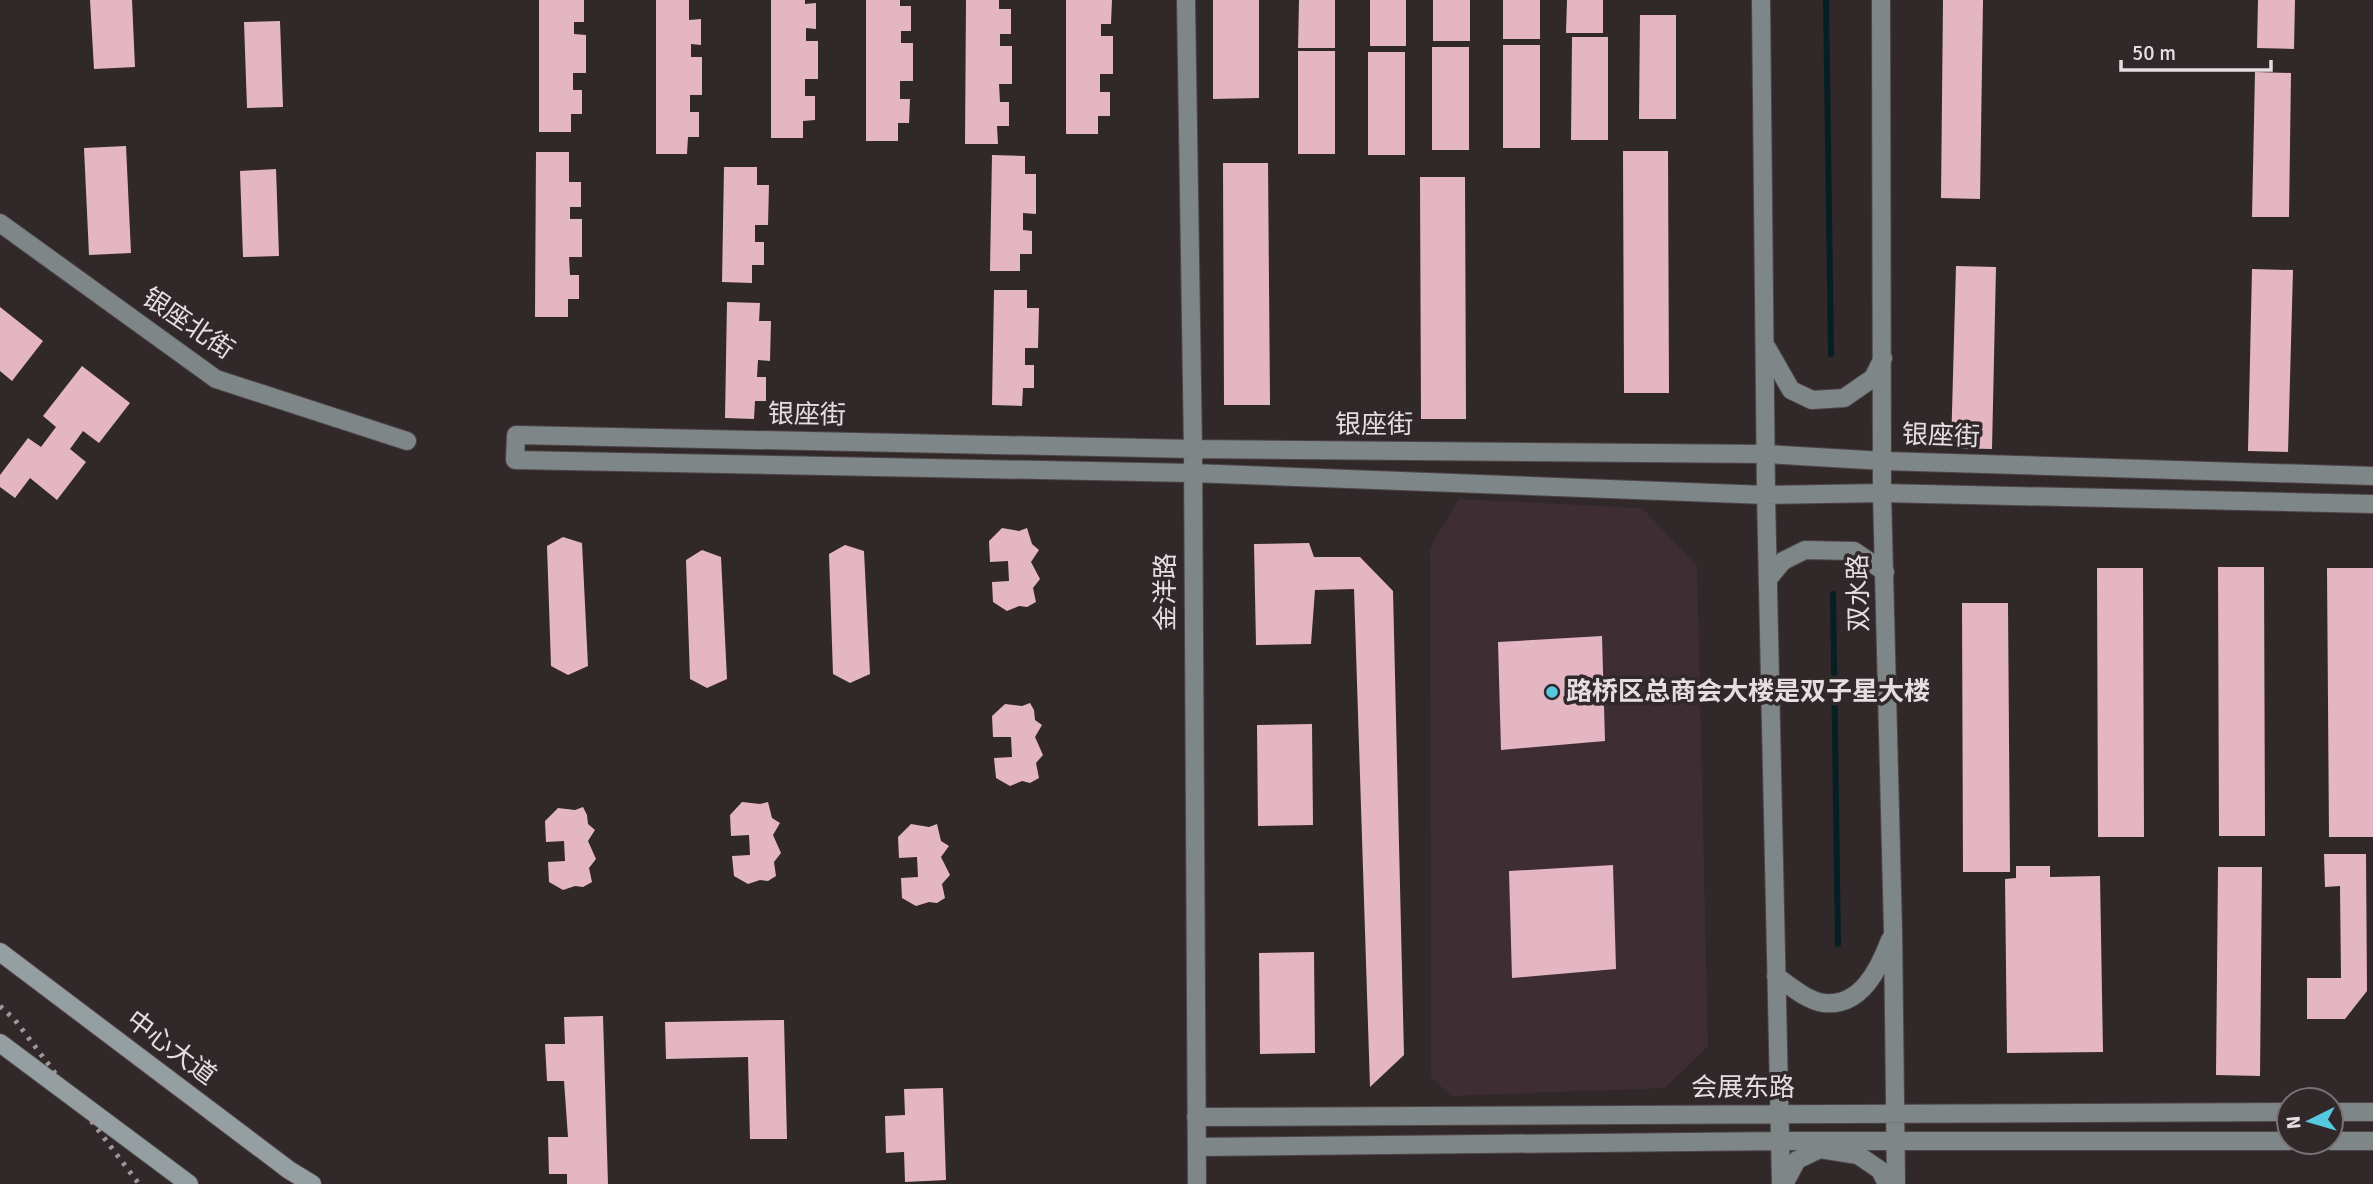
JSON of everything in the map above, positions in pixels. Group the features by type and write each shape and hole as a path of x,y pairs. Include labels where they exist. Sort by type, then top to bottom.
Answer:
{"main road":[{"name":"金洋路","path":"1186,0 1193,449 1197,1184"},
{"path":"1761,0 1766,495 1779,1114 1783,1184"},
{"name":"双水路","path":"1881,0 1884,357 1882,494 1894,931 1896,1184"},
{"name":"银座北街","path":"0,223 216,379 407,441"},
{"path":"1765,345 1791,390 1812,400 1843,398 1873,378 1884,357"},
{"name":"银座街","path":"2373,475 1884,461 1767,454 1193,449 516,435 515,460 1192,473 1766,495 1882,494 2373,504"},
{"path":"1768,579 1783,561 1805,550 1854,551 1885,572"},
{"path":"1776,976 1803,994 1824,1003 1850,999 1870,982 1894,931"},
{"name":"中心大道","path":"0,952 289,1170 312,1184"},
{"path":"0,1043 188,1184"},
{"name":"会展东路","path":"1196,1117 2275,1112"},
{"path":"2345,1112 2373,1112"},
{"name":"会展东路","path":"1197,1147 1780,1141 2275,1141"},
{"path":"2345,1141 2373,1141"},
{"path":"1783,1184 1797,1160 1820,1149 1858,1155 1880,1170 1887,1184"}],"shaded area":[{"path":"1459,499 1642,508 1697,566 1708,1046 1665,1088 1451,1096 1431,1077 1430,548"}],"building":[{"path":"90,0 132,0 135,67 94,69"},
{"path":"539,0 584,0 584,22 574,22 574,34 586,35 586,73 573,73 573,90 582,90 582,114 571,114 571,132 539,132"},
{"path":"656,0 689,0 689,20 701,19 701,45 691,44 691,57 702,57 702,95 690,95 690,112 699,112 699,137 688,137 687,154 656,154"},
{"path":"771,0 805,0 805,4 816,3 816,29 806,28 806,41 818,41 818,79 805,79 805,96 815,96 815,120 803,121 803,138 771,138"},
{"path":"866,0 900,0 900,6 911,6 911,31 901,31 901,43 913,43 913,81 900,81 900,99 910,99 909,123 898,123 898,141 866,141"},
{"path":"966,0 999,0 999,9 1011,9 1011,34 1000,34 1000,46 1012,46 1012,84 999,84 1000,102 1009,102 1009,126 997,126 998,144 965,144"},
{"path":"1066,0 1112,0 1111,24 1101,24 1101,36 1113,36 1113,74 1100,74 1100,92 1110,92 1110,116 1098,116 1098,134 1066,134"},
{"path":"1213,0 1259,0 1259,98 1213,99"},
{"path":"1299,0 1335,0 1335,48 1298,48"},
{"path":"1370,0 1406,0 1406,46 1370,46"},
{"path":"1433,0 1470,0 1470,41 1433,41"},
{"path":"1503,0 1540,0 1540,39 1503,39"},
{"path":"1567,0 1603,0 1603,33 1566,33"},
{"path":"1943,0 1983,0 1980,199 1941,198"},
{"path":"2258,0 2295,0 2294,49 2257,48"},
{"path":"1640,15 1676,15 1676,119 1639,119"},
{"path":"280,21 283,107 247,108 244,22"},
{"path":"1572,37 1608,37 1608,140 1571,140"},
{"path":"1503,45 1540,45 1540,148 1503,148"},
{"path":"1432,47 1469,47 1469,150 1432,150"},
{"path":"1298,51 1335,51 1335,154 1298,154"},
{"path":"1368,52 1405,52 1405,155 1368,155"},
{"path":"2255,72 2291,73 2289,217 2252,217"},
{"path":"126,146 131,253 89,255 84,148"},
{"path":"1623,151 1668,151 1669,393 1624,393"},
{"path":"536,152 569,152 569,182 581,182 581,207 570,207 570,219 582,219 582,257 569,257 570,275 579,275 579,299 568,299 568,317 535,317"},
{"path":"992,155 1025,156 1025,174 1036,174 1036,214 1023,213 1023,230 1032,231 1032,254 1020,254 1020,271 990,271"},
{"path":"1223,163 1268,163 1270,405 1224,405"},
{"path":"724,167 757,167 757,185 769,185 768,225 755,225 755,242 764,242 764,265 752,265 752,283 722,282"},
{"path":"276,169 279,256 243,257 240,171"},
{"path":"1420,177 1465,177 1466,419 1421,419"},
{"path":"1956,266 1996,267 1992,449 1951,448"},
{"path":"2252,269 2293,270 2288,452 2248,451"},
{"path":"994,290 1027,290 1027,308 1039,308 1038,348 1025,348 1025,365 1034,365 1034,388 1023,388 1022,406 992,405"},
{"path":"727,302 760,303 759,321 771,321 770,361 758,360 757,377 766,377 766,401 755,401 754,419 725,418"},
{"path":"0,307 43,341 12,381 0,371"},
{"path":"82,366 130,403 99,443 83,431 70,449 86,462 57,500 30,478 15,498 0,487 0,475 28,438 41,447 56,427 43,416"},
{"path":"1002,528 1019,531 1027,528 1032,544 1039,550 1031,562 1040,579 1033,588 1036,602 1027,607 1019,606 1007,611 993,602 992,582 1009,581 1008,561 990,562 989,541"},
{"path":"563,537 582,543 588,666 568,675 551,666 547,546"},
{"path":"1309,543 1314,557 1360,557 1393,591 1404,1055 1370,1087 1354,589 1315,590 1311,644 1256,645 1254,544"},
{"path":"845,545 864,551 870,674 850,683 833,674 829,554"},
{"path":"702,550 721,557 727,679 707,688 690,679 686,560"},
{"path":"2218,567 2264,567 2265,836 2219,836"},
{"path":"2097,568 2143,568 2144,837 2098,837"},
{"path":"2327,568 2373,568 2373,837 2329,837"},
{"path":"1962,603 2008,603 2010,872 1963,872"},
{"name":"路桥区总商会大楼是双子星大楼","path":"1602,636 1605,741 1501,750 1498,642"},
{"path":"1030,703 1035,720 1042,725 1035,737 1043,755 1036,763 1039,778 1030,783 1022,781 1010,786 996,778 994,758 1012,757 1011,737 993,737 992,716 1005,704 1022,706"},
{"path":"1312,724 1313,825 1258,826 1257,725"},
{"path":"742,802 768,802 772,818 780,823 773,835 781,853 774,862 776,876 768,881 760,880 748,884 734,876 732,856 750,855 749,835 731,836 730,815"},
{"path":"583,807 588,824 595,830 588,841 596,859 589,868 592,882 583,887 575,886 563,890 549,882 548,862 565,861 564,841 546,842 545,821 558,808 575,810"},
{"path":"911,824 929,827 937,824 941,841 949,846 941,857 950,875 942,884 945,898 937,903 929,902 916,906 902,898 901,878 918,877 917,857 899,858 898,837"},
{"path":"2324,854 2366,854 2367,991 2345,1019 2307,1019 2307,978 2341,978 2340,886 2325,887"},
{"path":"1613,865 1616,969 1512,978 1509,871"},
{"path":"2016,866 2050,866 2050,877 2100,876 2103,1052 2007,1053 2005,879 2016,878"},
{"path":"2218,867 2262,867 2260,1076 2216,1075"},
{"path":"1314,952 1315,1053 1260,1054 1259,953"},
{"path":"603,1016 608,1184 567,1184 567,1174 549,1174 548,1137 568,1137 564,1081 547,1081 545,1044 565,1044 564,1017"},
{"path":"784,1020 787,1139 750,1139 748,1057 666,1059 665,1022"},
{"path":"943,1088 946,1180 905,1182 904,1152 886,1153 885,1116 905,1115 904,1089"}],"waterway":[{"path":"1826,0 1831,354"},
{"path":"1833,594 1838,944"}],"railway":[{"path":"0,1006 15,1020 139,1184"}],"place":[{"name":"路桥区总商会大楼是双子星大楼","path":"1552,692"}]}
